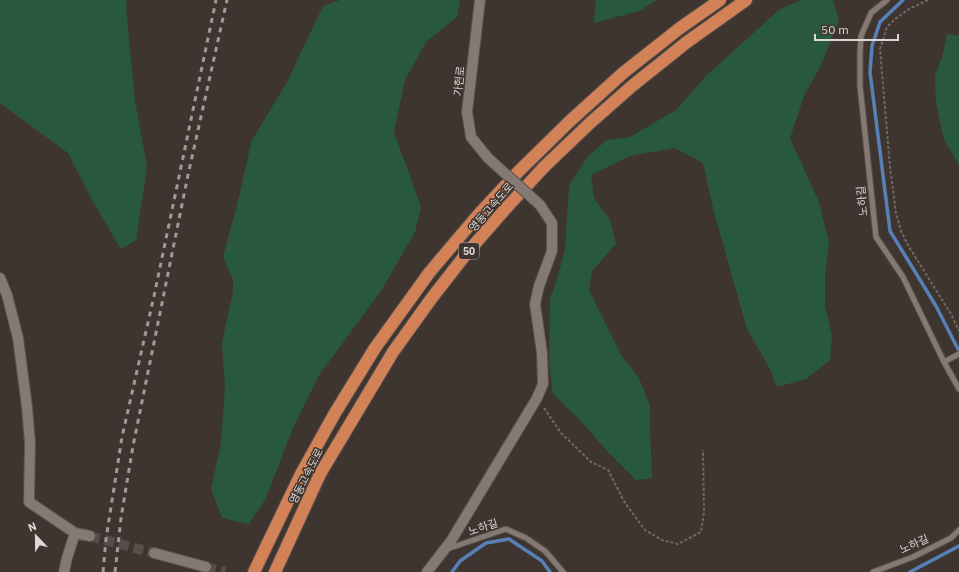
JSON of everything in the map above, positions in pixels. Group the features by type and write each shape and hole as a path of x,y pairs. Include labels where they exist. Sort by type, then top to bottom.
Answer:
{"highway":[{"name":"영동고속도로","path":"254,572 301,474 335,413 375,348 429,274 478,215 519,171 570,121 623,73 680,28 720,0"},
{"name":"영동고속도로","path":"275,572 320,474 352,420 393,352 430,299 466,254 544,167 590,123 632,86 687,42 746,0"}],"street":[{"name":"가현로","path":"427,572 451,541 537,398 543,384 542,353 536,304 539,286 552,251 552,223 540,205 488,158 471,137 468,112 480,0"},
{"path":"0,278 7,295 18,338 27,407 30,443 29,502 75,533 90,536"},
{"path":"64,572 75,533"},
{"path":"154,553 206,567"}],"lane":[{"name":"노하길","path":"887,0 871,13 861,36 860,53 860,86 876,237 903,277 944,362 959,389"},
{"path":"944,362 956,356"},
{"name":"노하길","path":"444,551 506,529 526,538 545,551 563,572"},
{"name":"노하길","path":"873,572 952,538 959,530"}],"path":[{"path":"928,0 895,19 887,28 880,49 890,167 896,213 901,231 909,247 951,314 959,331"},
{"path":"537,398 561,433 591,462 608,470 625,503 645,530 662,540 678,544 701,532 704,512 703,450"}],"green space":[{"path":"0,0 127,0 126,7 135,101 147,167 136,240 121,249 92,200 68,153 0,103"},
{"path":"340,0 460,0 457,17 426,42 405,80 394,132 421,207 415,232 381,291 319,375 292,430 266,498 249,524 222,518 211,489 221,443 225,387 222,343 233,291 233,280 223,257 252,140 287,82 323,6"},
{"path":"596,0 657,0 639,11 594,23"},
{"path":"801,0 833,0 839,21 820,67 804,96 790,138 818,200 829,242 825,275 825,306 832,336 830,360 806,379 777,387 769,367 747,329 714,212 703,163 675,148 630,156 591,175 594,198 610,220 616,244 592,271 589,290 621,355 639,378 650,406 652,478 636,480 607,451 582,422 553,394 549,364 550,300 565,249 570,184 588,156 607,140 630,137 676,110 707,75 780,9"},
{"path":"947,34 959,36 959,164 944,140 936,103 935,75 942,58"}],"waterway":[{"path":"903,0 880,22 872,46 870,72 890,231 936,306 959,351"},
{"path":"452,572 460,561 486,543 509,539 542,561 550,572"},
{"path":"910,572 959,546"}],"tunnel":[{"path":"90,536 154,553"},
{"path":"206,567 225,572"}],"railway":[{"path":"103,572 106,539 122,437 154,296 216,0"},
{"path":"115,572 121,518 133,446 188,175 227,0"}]}
